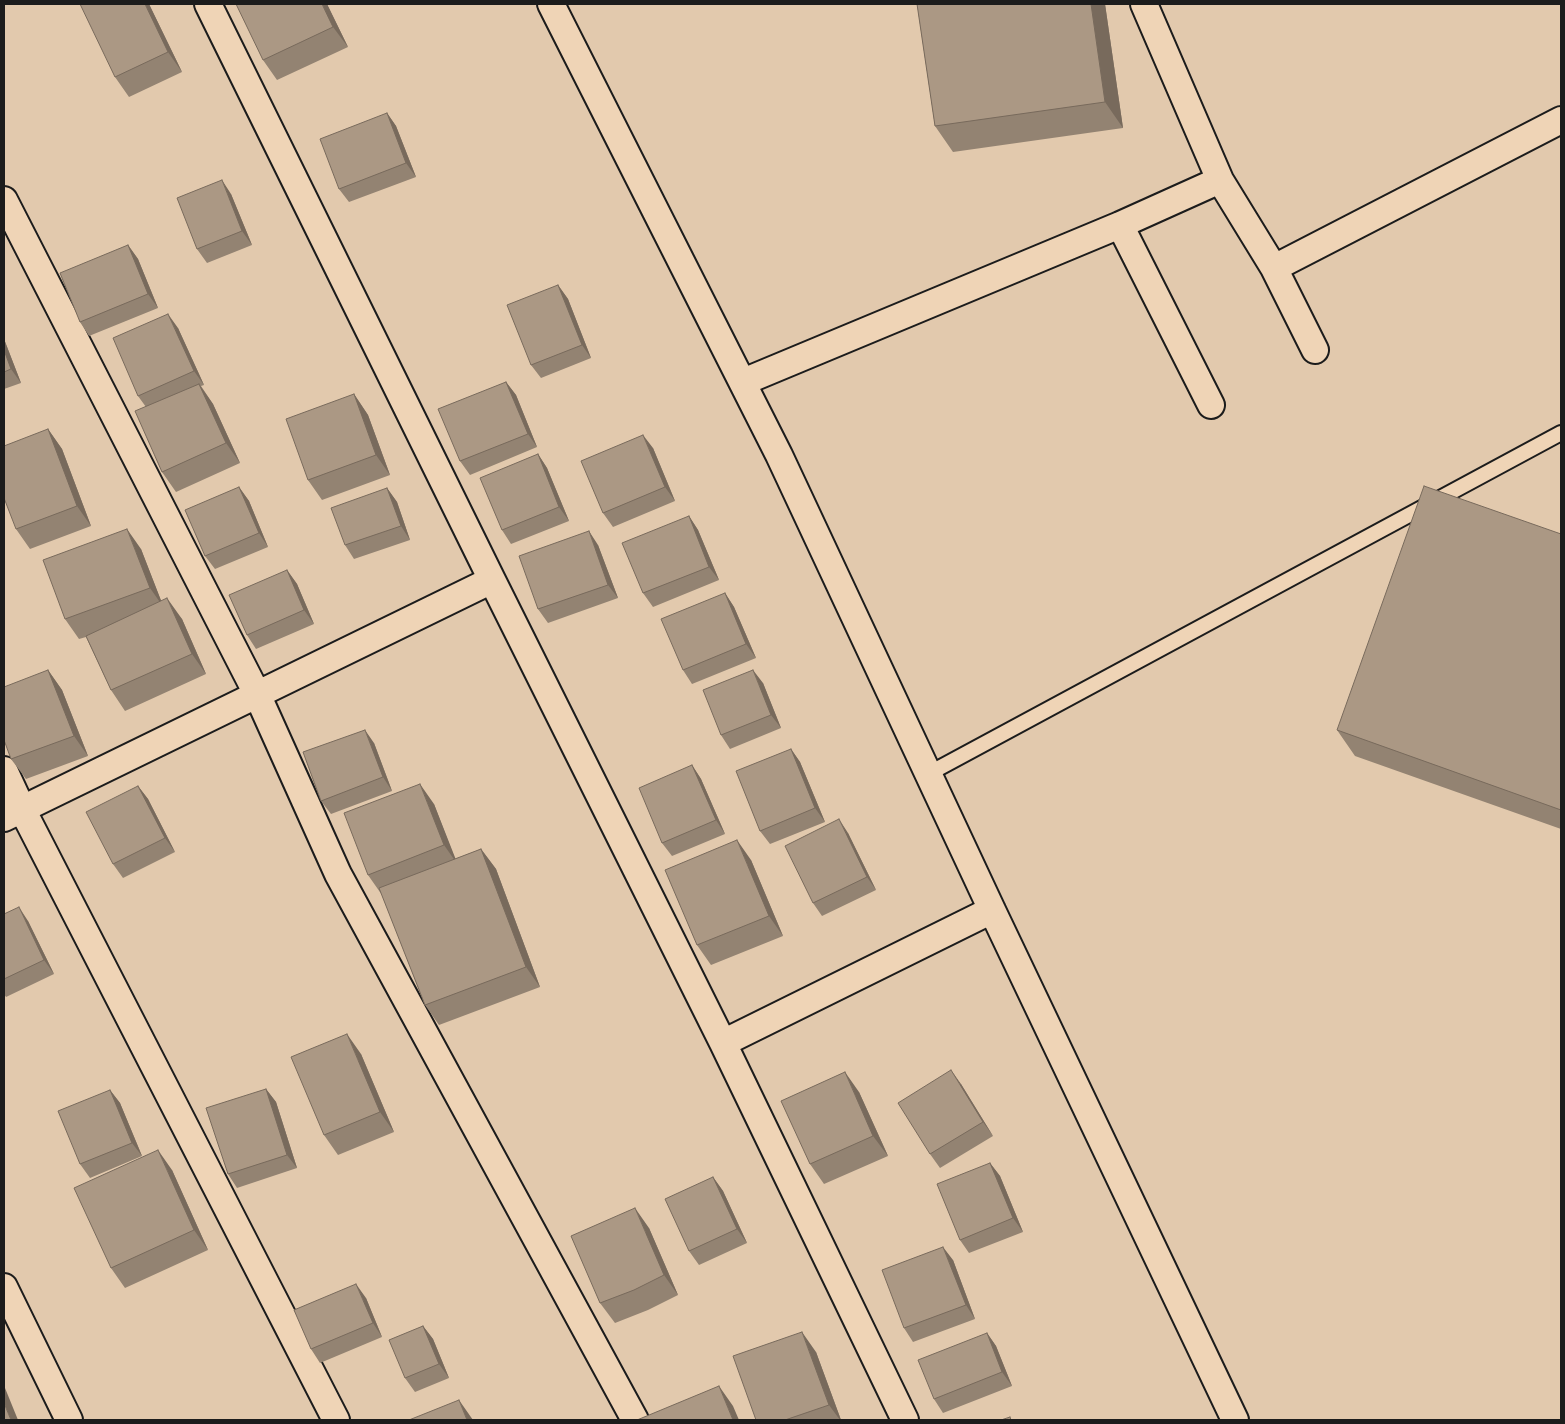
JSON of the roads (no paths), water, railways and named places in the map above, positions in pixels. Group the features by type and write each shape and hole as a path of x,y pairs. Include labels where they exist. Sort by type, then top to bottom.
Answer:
{"street":[{"path":"208,4 723,1043 905,1420"},
{"path":"550,4 743,382 1235,1420"},
{"path":"1144,4 1220,180 1274,268 1315,350"},
{"path":"1274,268 1561,120"},
{"path":"743,382 1120,225 1220,180"},
{"path":"4,200 257,694 338,874 635,1420"},
{"path":"1120,225 1210,405"},
{"path":"13,813 492,580"},
{"path":"4,770 13,813 336,1420"},
{"path":"723,1043 992,910"},
{"path":"4,1287 69,1420"}],"lane":[{"path":"928,774 1561,433"}]}
